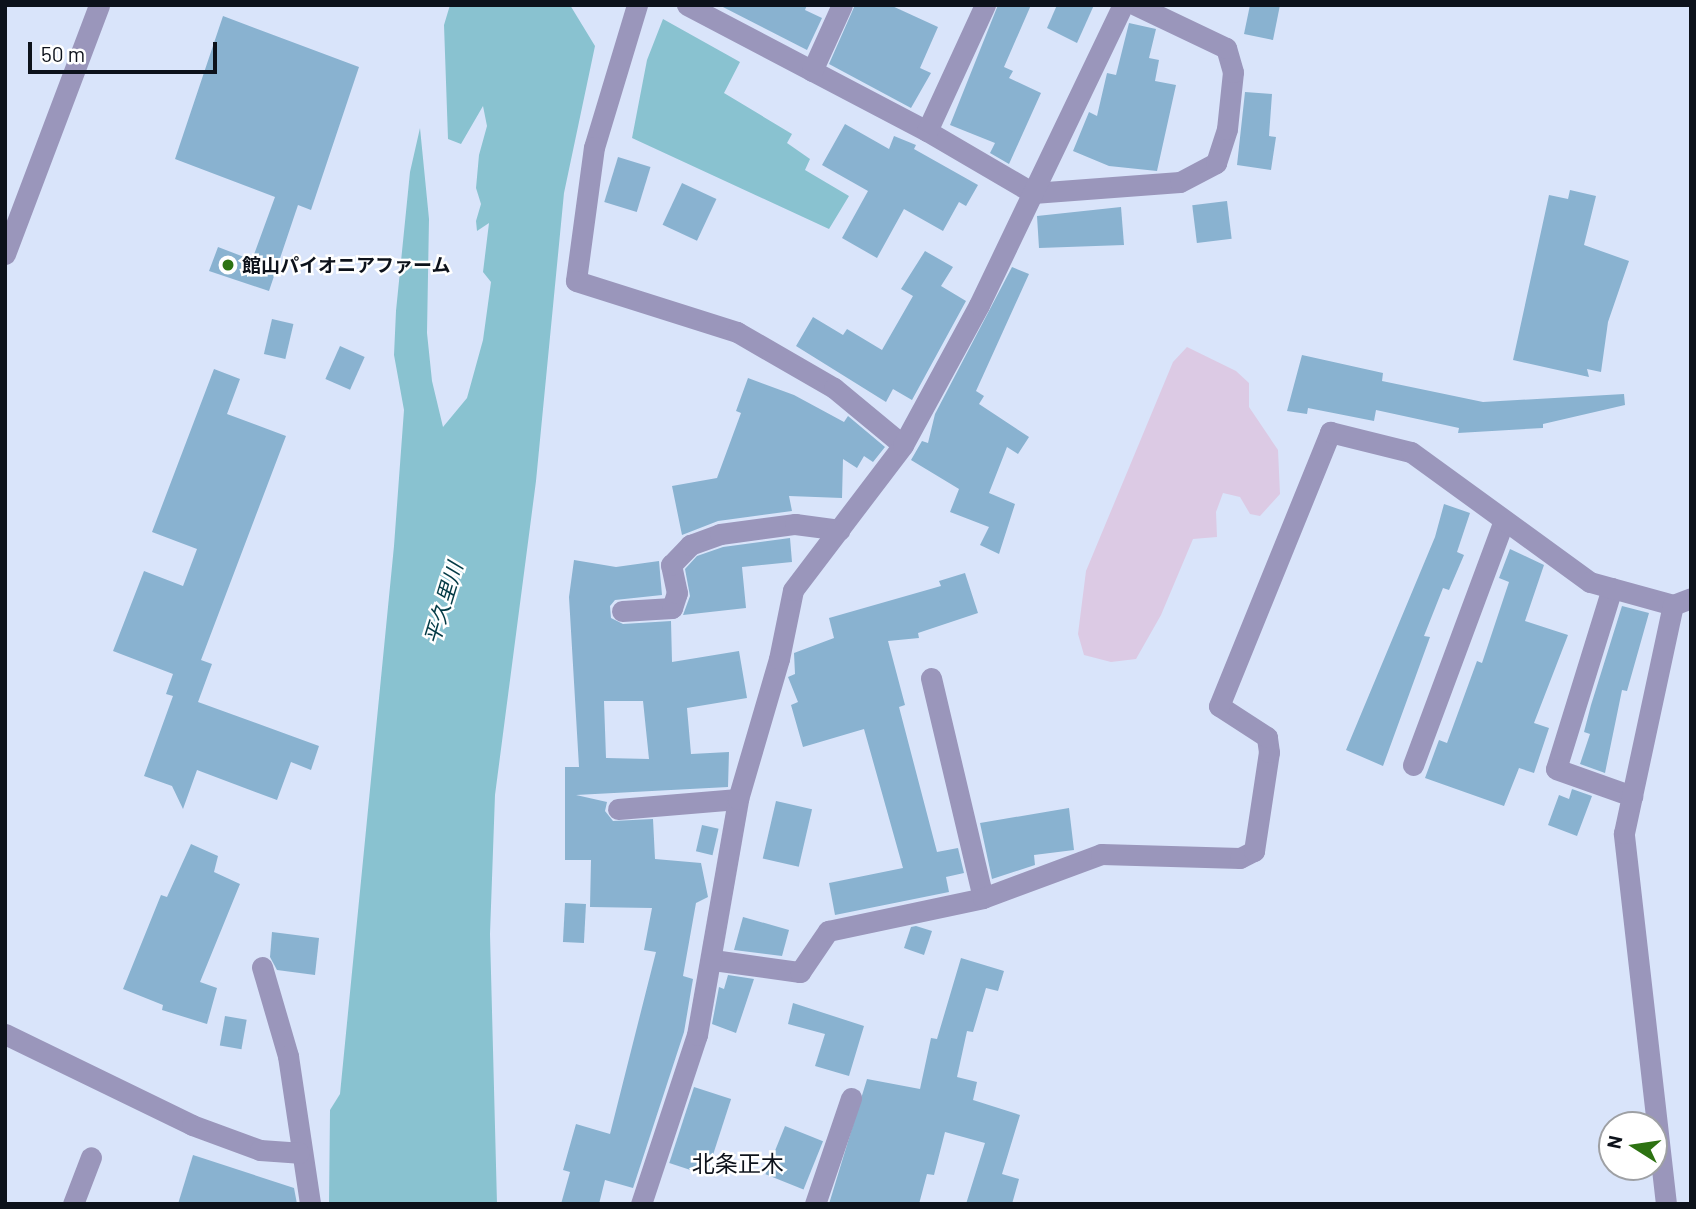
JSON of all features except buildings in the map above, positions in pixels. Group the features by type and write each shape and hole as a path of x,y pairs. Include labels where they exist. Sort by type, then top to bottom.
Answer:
{"street":[{"path":"5,254 99,5"},
{"path":"637,5 594,147 576,281 737,332 834,388 903,445"},
{"path":"687,5 927,131 1033,193 1180,181 1216,163 1227,129 1233,72 1226,48 1136,5"},
{"path":"812,71 842,5"},
{"path":"927,131 985,5"},
{"path":"641,1204 697,1035 713,960 738,799 779,659 793,590 903,445 979,305 1123,5"},
{"path":"713,960 800,972 828,931 983,898 1101,854 1240,858 1254,851 1269,752 1267,737 1219,706 1330,432 1411,452 1590,582 1682,601 1625,833 1666,1204"},
{"path":"1413,765 1504,520"},
{"path":"622,611 672,608 677,593 671,565 690,545 720,534 795,524 840,530"},
{"path":"1612,588 1556,769 1632,796"},
{"path":"931,678 983,898"},
{"path":"618,809 738,799"},
{"path":"262,967 288,1055 299,1153 310,1204"},
{"path":"5,1034 192,1125 260,1150 299,1153"},
{"path":"815,1204 851,1098"},
{"path":"73,1204 91,1157"}],"shaded area":[{"path":"1187,347 1236,371 1249,383 1249,407 1278,450 1280,494 1260,516 1250,514 1240,497 1223,493 1216,512 1217,537 1193,539 1161,615 1136,659 1111,662 1084,655 1078,634 1086,571 1173,362"}],"water":[{"name":"平久里川","path":"450,5 570,5 595,46 564,193 536,481 495,795 490,934 497,1204 329,1204 330,1110 340,1094 394,546 404,410 394,355 396,311 410,172 420,128 429,219 427,333 432,381 443,427 467,398 483,340 491,282 483,272 489,223 477,231 476,221 481,204 476,188 479,155 487,126 483,106 461,144 448,139 444,25"},
{"path":"663,19 740,62 724,93 792,134 787,143 810,159 805,170 849,196 829,229 632,138 647,60"}],"place":[{"name":"館山パイオニアファーム","path":"228,265"}],"district":[{"name":"北条正木","path":"738,1163"}]}
